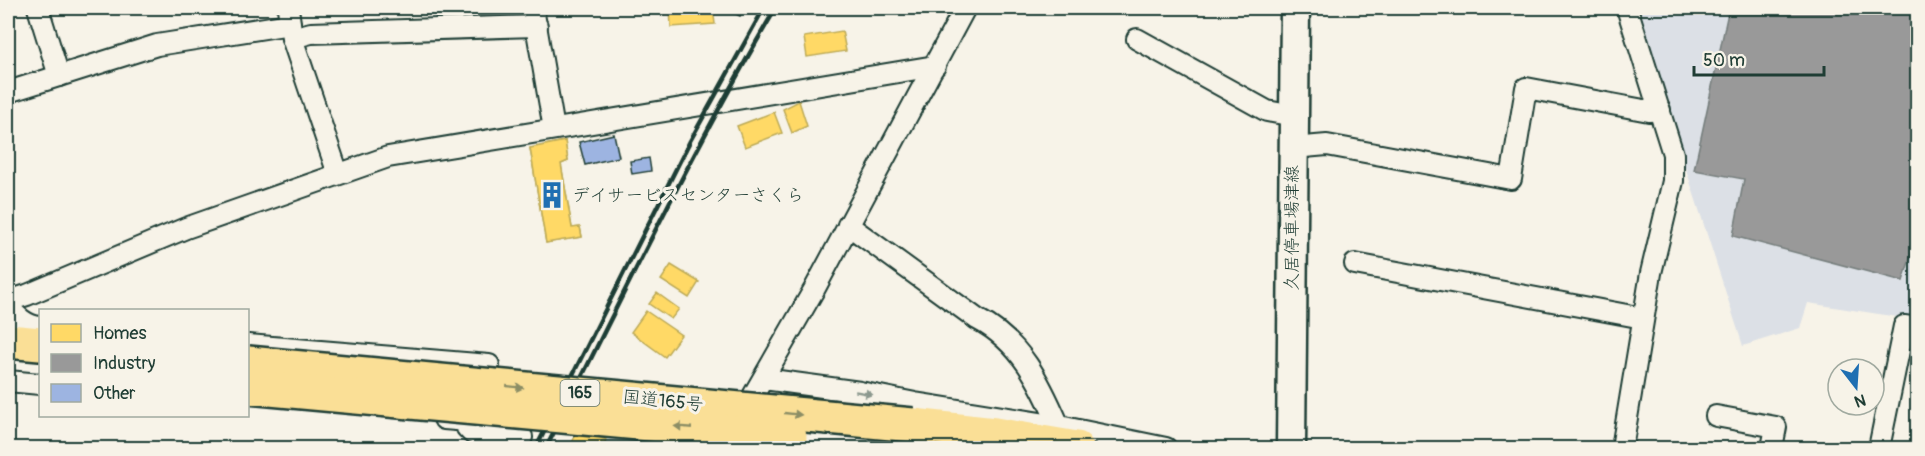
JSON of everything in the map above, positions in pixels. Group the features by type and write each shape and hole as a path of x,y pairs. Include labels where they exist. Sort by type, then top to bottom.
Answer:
{"highway":[{"path":"8,341 39,344"},
{"name":"国道165号","path":"249,363 913,440"},
{"path":"8,364 39,367"},
{"name":"国道165号","path":"249,387 913,440 995,434 1068,437"}],"main road":[{"name":"久居停車場津線","path":"1291,448 1295,8"}],"street":[{"path":"38,8 59,75"},
{"path":"723,448 815,288 965,8"},
{"path":"1622,448 1651,273 1673,181 1673,154 1627,8"},
{"path":"8,92 158,45 290,23 311,33 535,17 554,129"},
{"path":"290,23 338,174"},
{"path":"1137,39 1267,111 1294,116"},
{"path":"8,301 186,228 388,157 935,66"},
{"path":"1293,148 1327,145 1511,179 1526,88 1649,111 1660,110"},
{"path":"848,225 977,319 996,328 1034,373 1068,437"},
{"path":"1355,264 1643,318"},
{"path":"8,305 32,327 39,327"},
{"path":"1879,448 1904,326 1917,328"},
{"path":"249,345 489,365 467,428 472,433 522,437 517,448"},
{"name":"国道165号","path":"764,379 860,392 1068,437 1166,448"},
{"path":"8,381 39,384"},
{"path":"249,402 468,421"},
{"path":"1716,416 1776,427 1772,448"}],"shaded area":[{"path":"1634,8 1917,8 1917,320 1808,303 1800,328 1743,346"}],"building: Homes":[{"path":"670,8 713,8 715,24 671,27"},
{"path":"842,31 846,51 807,57 804,37"},
{"path":"799,101 807,126 792,133 783,109"},
{"path":"774,112 782,133 745,147 737,126"},
{"name":"デイサービスセンターさくら","path":"565,141 568,161 561,164 572,228 580,227 582,237 546,243 530,148"},
{"name":"デイサービスセンターさくら","path":"565,141 568,161 561,164 572,228 580,227 582,237 546,243 530,148"},
{"path":"671,265 699,282 689,298 661,280"},
{"path":"657,293 679,309 671,319 649,304"},
{"path":"646,311 681,335 665,357 631,332"},
{"path":"578,429 606,440 603,448 570,448"}],"building: Industry":[{"path":"1729,8 1918,8 1918,233 1903,281 1733,236 1744,179 1694,170"}],"building: Other":[{"path":"724,8 745,8 740,16"},
{"path":"614,134 619,157 585,165 579,142"},
{"path":"649,158 651,171 632,174 630,161"}],"railway":[{"path":"536,448 690,141 764,8"},
{"path":"546,448 686,171 776,8"}],"place":[{"name":"デイサービスセンターさくら","path":"552,195"}]}
